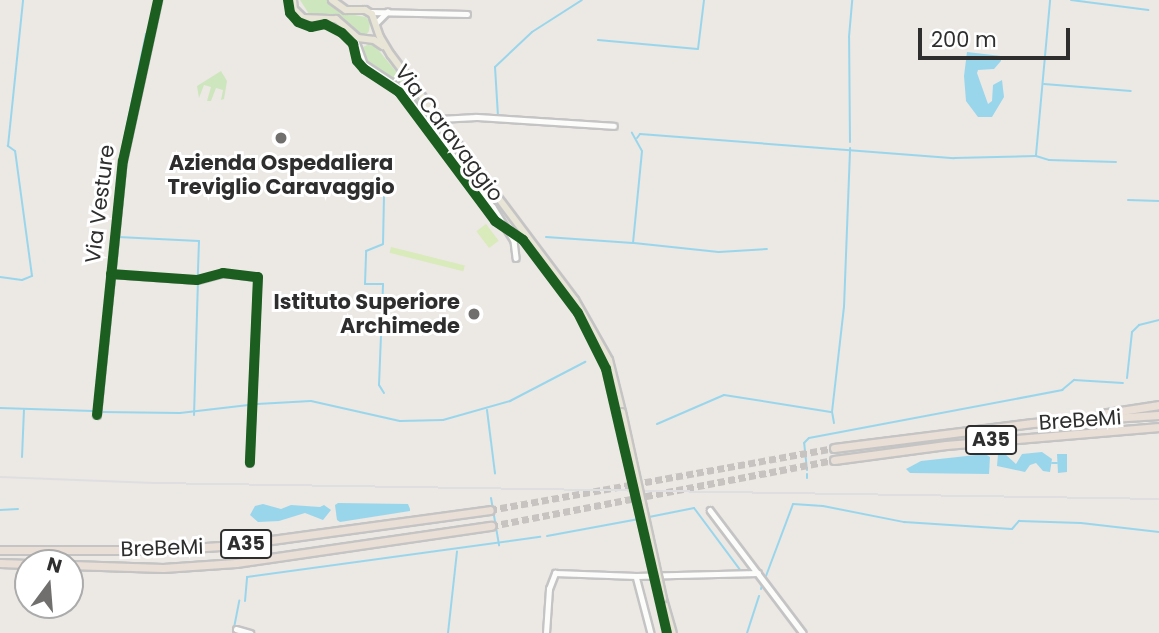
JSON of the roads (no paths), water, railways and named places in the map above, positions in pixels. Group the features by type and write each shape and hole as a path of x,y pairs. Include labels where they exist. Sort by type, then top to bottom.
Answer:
{"highway":[{"path":"1124,416 1159,407"},
{"path":"1091,418 1123,408 1159,407"},
{"name":"BreBeMi","path":"834,448 947,432 1091,418 1159,415"},
{"name":"BreBeMi","path":"834,460 946,445 1159,428"},
{"name":"BreBeMi","path":"0,550 162,550 235,545 490,510"},
{"name":"BreBeMi","path":"84,565 163,568 236,563 491,526"}],"main road":[{"name":"Via Caravaggio","path":"293,0 296,12 303,18 313,21 336,19 354,35 378,42 391,55 439,119 447,122 600,339 610,364 622,412 673,633"},
{"path":"332,0 346,10 368,12"},
{"name":"Via Caravaggio","path":"368,12 391,55"},
{"path":"366,39 376,25"}],"street":[{"name":"Via Vesture","path":"97,415 123,161 159,0"},
{"path":"376,25 388,11"},
{"path":"368,12 467,14"},
{"path":"354,35 359,55 367,67 401,89 500,217 514,242 516,258"},
{"path":"359,55 366,39"},
{"path":"447,122 476,117 614,126"},
{"path":"111,274 197,280 223,273 258,277 250,463"},
{"path":"710,510 803,633"},
{"path":"546,633 551,579 555,573 636,576 759,575"},
{"path":"636,576 650,633"},
{"path":"236,629 250,633"}],"water":[{"path":"967,52 1001,56 1001,61 994,69 978,70 977,73 988,104 992,101 993,85 1002,80 1004,97 992,117 978,117 966,101 964,76"},
{"path":"1042,452 1052,459 1050,472 1043,471 1036,463 1030,465 1025,472 997,466 998,454 1005,454 1016,464 1022,454"},
{"path":"985,454 990,457 989,474 910,473 906,469 921,461"},
{"path":"1057,454 1067,454 1067,472 1058,473"},
{"path":"263,504 281,509 291,505 324,505 331,510 323,520 305,513 279,521 258,522 250,515 255,506"},
{"path":"408,504 410,511 340,522 337,520 335,505"}],"waterway":[{"path":"0,277 22,280 32,276 15,151 8,146 23,0"},
{"path":"498,116 495,67 532,32 582,0"},
{"path":"598,40 698,49 704,0"},
{"path":"850,142 849,37 852,0"},
{"path":"1036,155 1050,0"},
{"path":"1071,0 1148,10"},
{"path":"120,159 146,34"},
{"path":"1044,84 1131,91"},
{"path":"546,237 633,243 642,151 632,133"},
{"path":"637,138 640,134 954,158 1036,156 1049,160 1116,162"},
{"path":"834,423 832,412 844,307 850,148"},
{"path":"126,162 118,237 199,241 198,276"},
{"path":"384,197 383,244 366,251 365,284 383,284 379,385 384,393"},
{"path":"1128,200 1159,201"},
{"path":"634,243 719,252 767,249"},
{"path":"194,415 198,284"},
{"path":"1127,378 1132,332 1139,325 1159,320"},
{"path":"257,404 311,401 400,421 443,420 510,401 585,362"},
{"path":"807,470 804,443 809,438 1062,390 1074,380 1123,383"},
{"path":"657,424 724,395 831,412"},
{"path":"102,412 180,413 249,405"},
{"path":"0,408 93,411"},
{"path":"22,457 24,410"},
{"path":"487,410 495,473"},
{"path":"1052,463 1057,463"},
{"name":"BreBeMi","path":"491,498 499,545"},
{"path":"766,576 793,504 823,506 904,522 1012,529 1019,521 1081,523 1159,532"},
{"path":"649,517 694,508 741,571"},
{"path":"0,510 18,509"},
{"path":"547,536 644,518"},
{"path":"245,601 247,577 540,537"},
{"path":"448,633 457,551"},
{"path":"761,589 762,585"},
{"path":"747,633 759,596"},
{"path":"233,633 239,601"}],"tunnel":[{"path":"490,510 834,448"},
{"path":"491,526 834,460"}],"railway":[{"path":"0,477 154,483 1159,499"}],"place":[{"name":"Azienda Ospedaliera Treviglio Caravaggio","path":"281,138"},
{"name":"Istituto Superiore Archimede","path":"474,314"}]}
